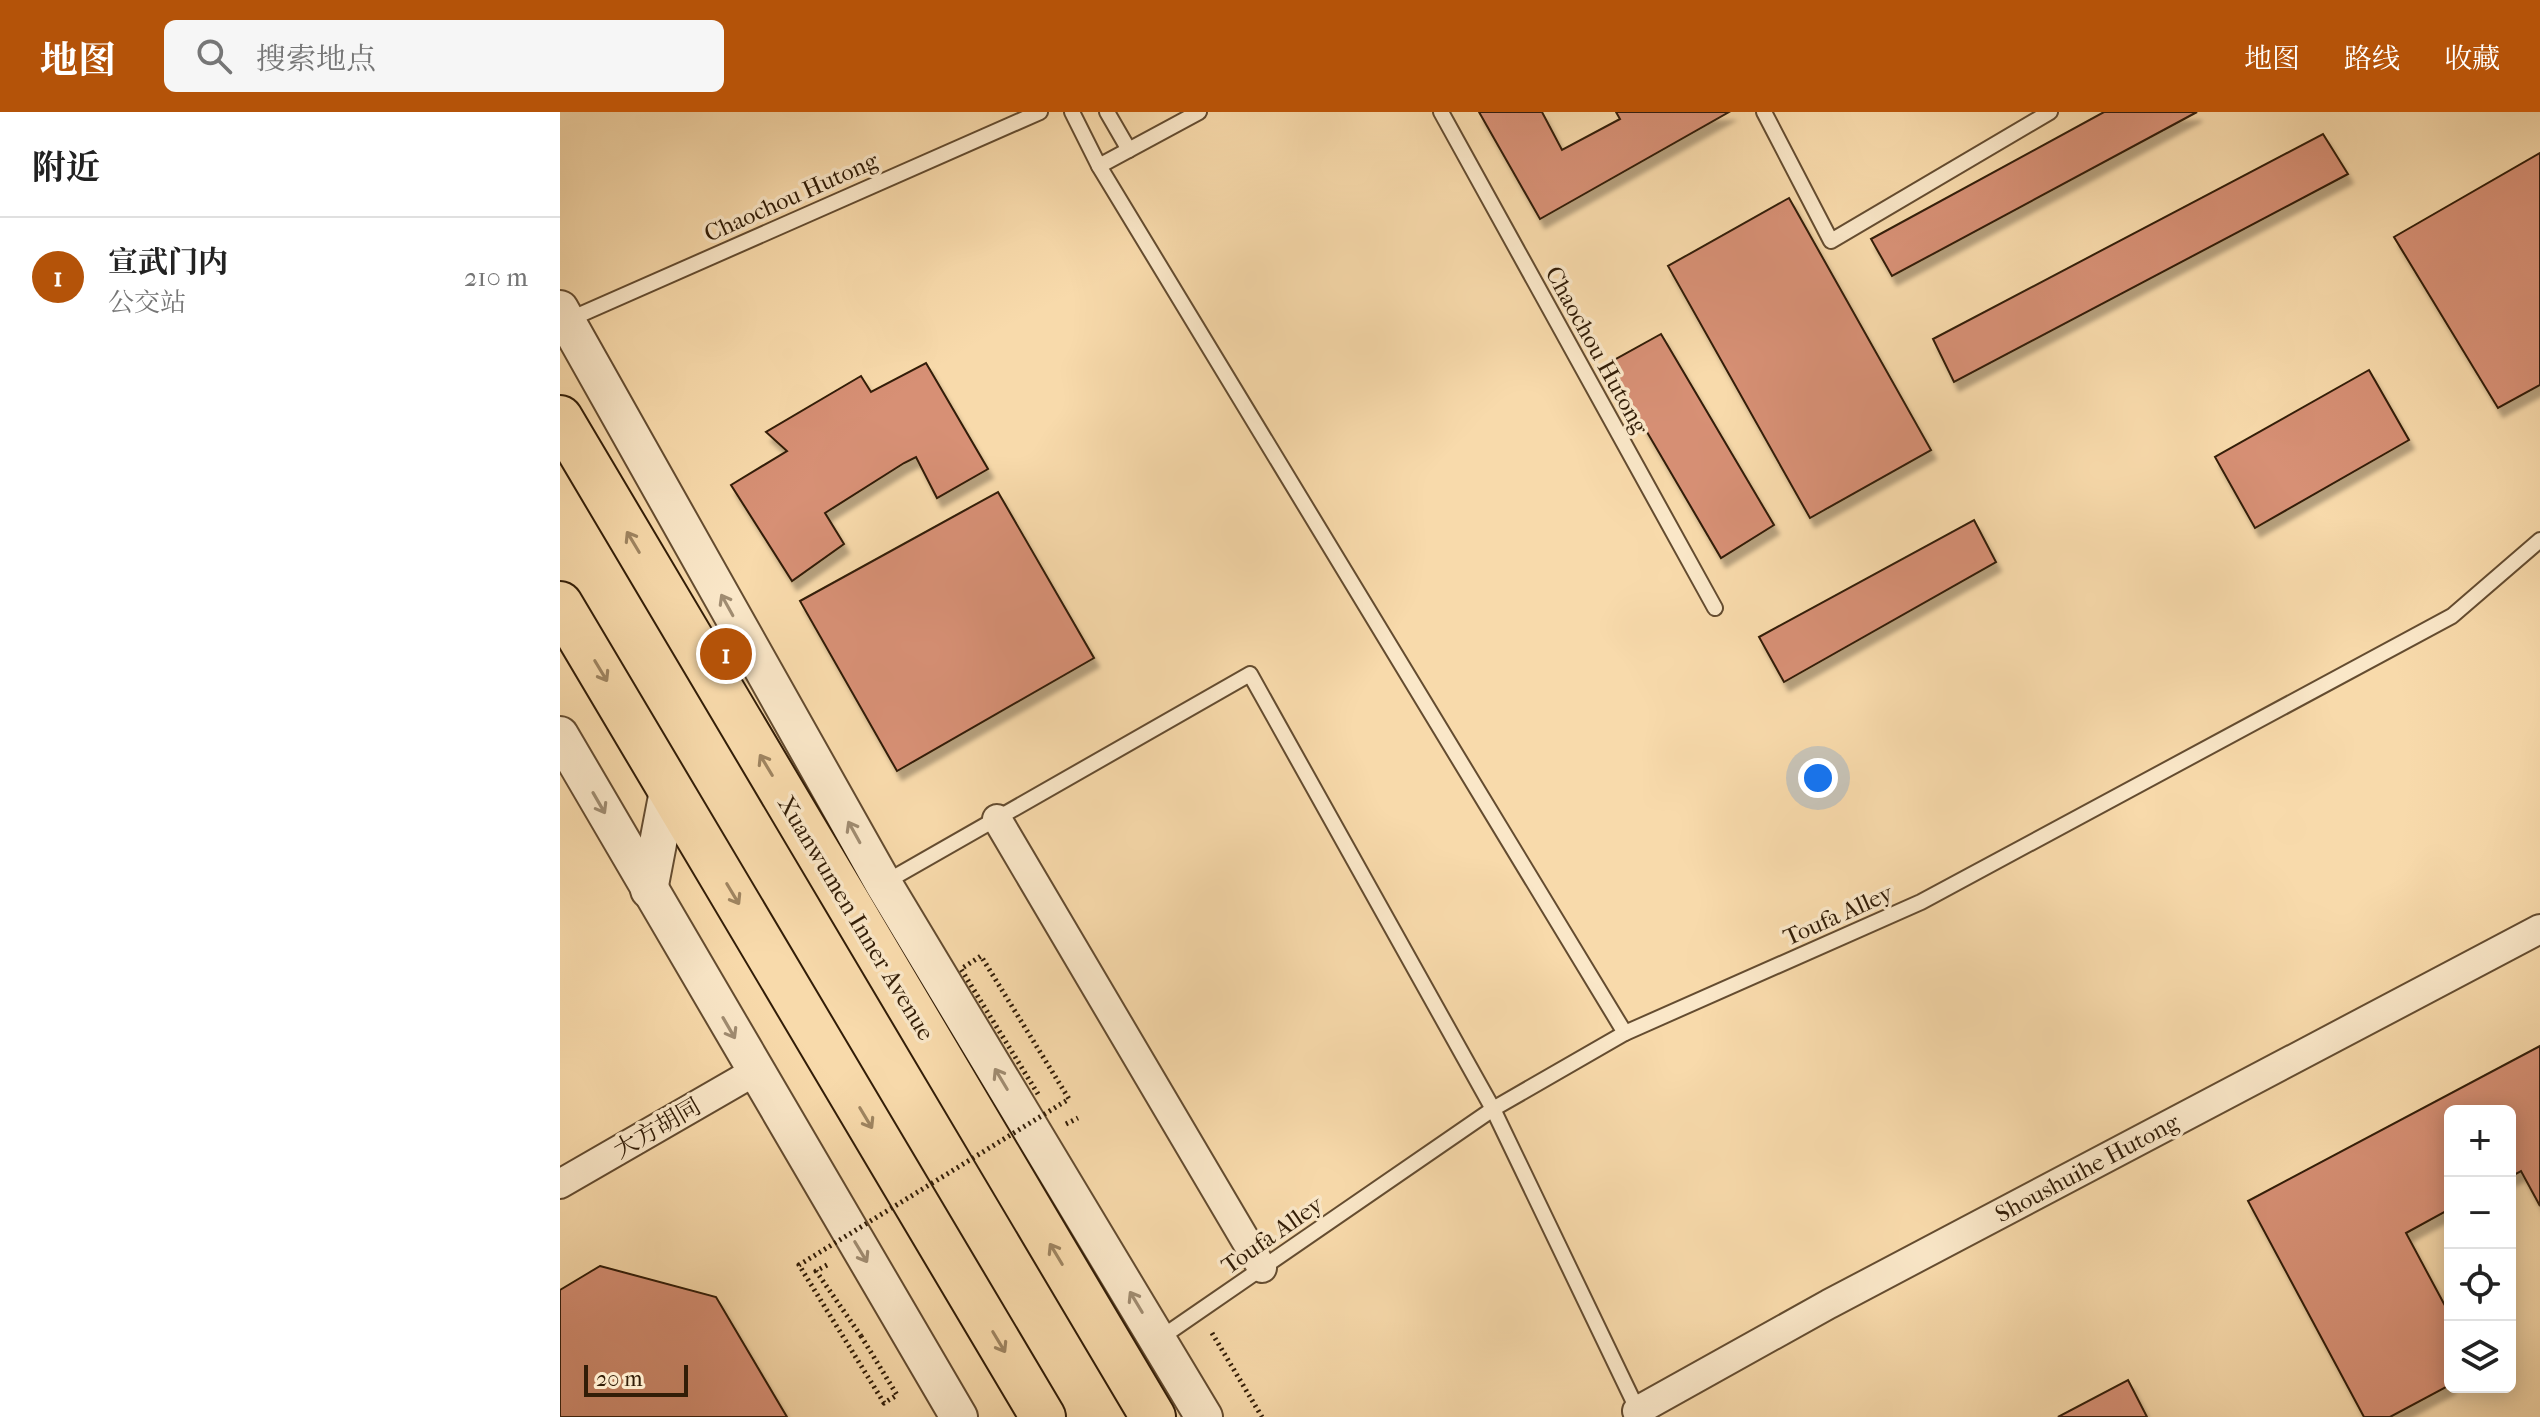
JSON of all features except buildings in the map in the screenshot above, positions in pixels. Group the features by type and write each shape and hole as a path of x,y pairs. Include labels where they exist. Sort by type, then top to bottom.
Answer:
{"main road":[{"name":"Xuanwumen Inner Avenue","path":"560,418 1153,1417"},
{"path":"560,604 1043,1417"}],"street":[{"path":"562,318 883,883 1204,1417"},
{"path":"560,735 754,1072 959,1417"},
{"path":"649,890 669,786"},
{"path":"997,819 1262,1268"},
{"name":"Shoushuihe Hutong","path":"1639,1414 1843,1297 2540,929"},
{"name":"大方胡同","path":"560,1184 754,1072"}],"lane":[{"name":"Chaochou Hutong","path":"562,318 1040,112"},
{"path":"1072,112 1099,166 1625,1033"},
{"path":"1107,112 1129,150"},
{"path":"1099,166 1199,112"},
{"name":"Chaochou Hutong","path":"1441,112 1715,608"},
{"path":"1764,112 1831,241 2050,112"},
{"name":"Toufa Alley","path":"1159,1339 1493,1109 1625,1033 1921,902 2438,624 2452,616 2540,540"},
{"path":"883,883 1250,674 1493,1109 1639,1414"}],"path":[{"path":"827,1265 816,1271 897,1395 884,1403 799,1265 1069,1099 981,956 961,969 1038,1094"},
{"path":"1212,1333 1262,1417"}],"place":[{"name":"宣武门内","path":"726,654"}]}
